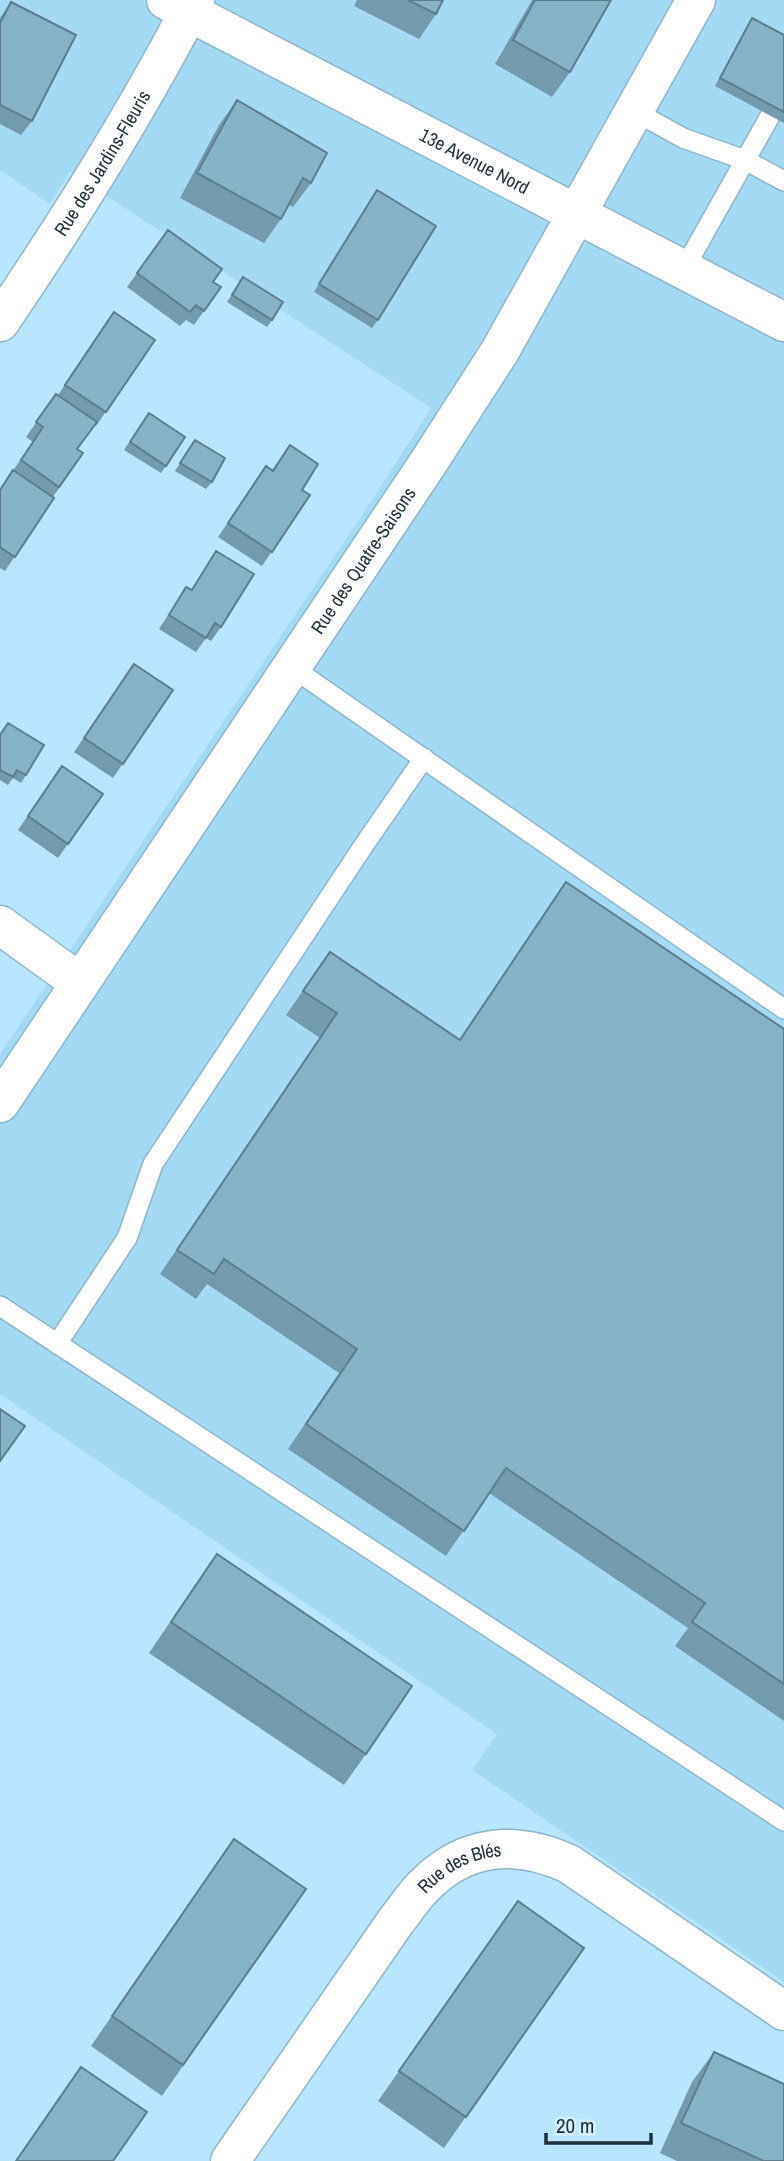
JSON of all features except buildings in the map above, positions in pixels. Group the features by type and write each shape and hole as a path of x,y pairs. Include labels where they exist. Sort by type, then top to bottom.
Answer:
{"street":[{"name":"Rue des Quatre-Saisons","path":"0,1103 500,351 696,0"},
{"name":"13e Avenue Nord","path":"183,4 784,322"},
{"name":"Rue des Jardins-Fleuris","path":"0,322 112,151 183,4"},
{"path":"0,925 79,982"},
{"name":"Rue des Blés","path":"236,2159 396,1921 423,1886 452,1863 477,1852 522,1849 547,1854 569,1864 784,2011"}],"lane":[{"path":"634,111 683,138 745,160 784,181"},
{"path":"684,269 770,116"},
{"path":"290,666 784,1009"},
{"path":"57,1344 127,1238 153,1164 424,758"},
{"path":"0,1306 784,1821"}],"shaded area":[{"path":"0,0 784,0 784,1982 472,1770 497,1734 0,1394 0,1054 367,508 431,408 70,172 50,204 0,170"}]}
